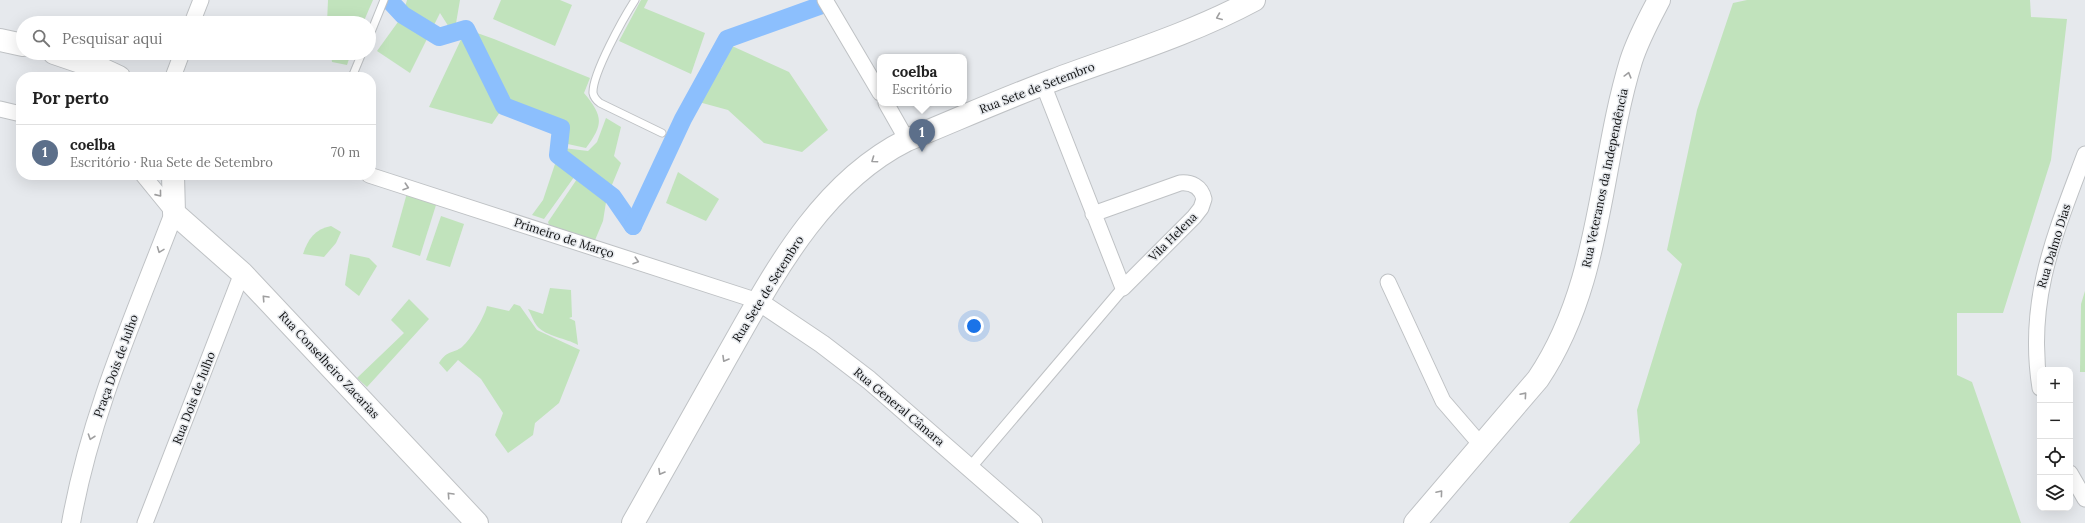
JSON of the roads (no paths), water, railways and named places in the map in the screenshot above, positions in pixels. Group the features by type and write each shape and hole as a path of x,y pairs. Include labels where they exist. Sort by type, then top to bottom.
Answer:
{"main road":[{"name":"Rua Sete de Setembro","path":"633,523 758,301 801,236 840,189 874,160 908,140 1042,84 1171,37 1231,13 1254,0"},
{"name":"Rua Veteranos da Independência","path":"1415,523 1542,373 1553,357 1576,303 1593,244 1617,115 1632,60 1642,33 1659,0"},
{"path":"0,40 16,43"},
{"path":"75,60 108,72"},
{"path":"173,180 174,213"},
{"name":"Rua Conselheiro Zacarias","path":"174,213 242,273 477,523"}],"street":[{"path":"194,16 200,0"},
{"path":"826,0 877,88"},
{"path":"175,72 179,60"},
{"path":"970,468 1123,288 1042,84"},
{"path":"888,106 908,140"},
{"path":"0,109 16,113"},
{"name":"Rua Dalmo Dias","path":"2037,367 2035,352 2040,293 2052,246 2085,154"},
{"name":"Primeiro de Março","path":"376,177 758,301"},
{"path":"147,180 174,213"},
{"name":"Vila Helena","path":"1093,214 1180,183 1187,182 1196,186 1203,195 1204,203 1194,217 1123,288"},
{"name":"Praça Dois de Julho","path":"71,523 88,446 120,354 174,213"},
{"name":"Rua Dois de Julho","path":"145,523 242,273"},
{"path":"1388,282 1443,401 1481,445"},
{"name":"Rua General Câmara","path":"758,301 822,344 869,380 1033,523"},
{"path":"2071,475 2085,499"}],"lane":[{"path":"376,20 384,0"},
{"path":"635,0 599,71 594,85 594,99 662,133"},
{"path":"354,72 359,60"}],"waterway":[{"path":"389,0 403,15 439,37 466,29 504,106 561,128 558,155 613,197 633,226"},
{"path":"633,226 683,119 727,39 822,5"}],"place":[{"name":"coelba","path":"922,152"}]}
